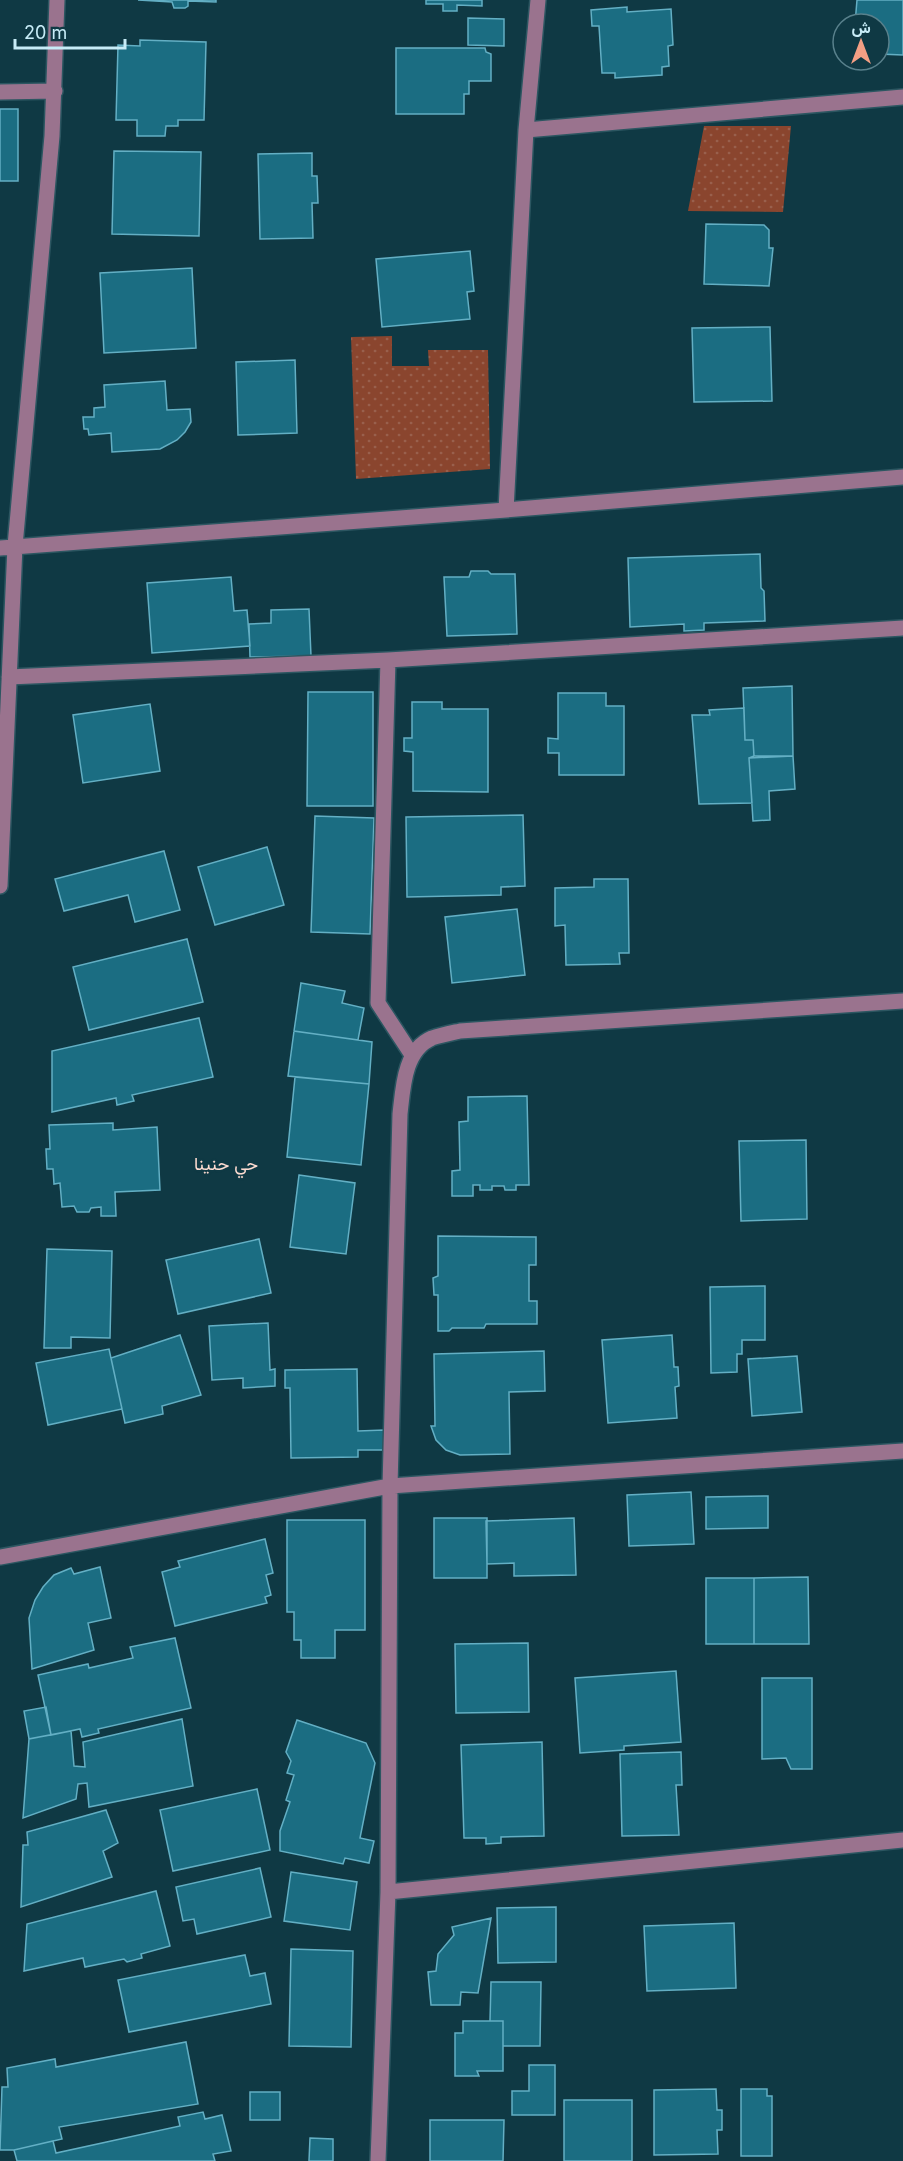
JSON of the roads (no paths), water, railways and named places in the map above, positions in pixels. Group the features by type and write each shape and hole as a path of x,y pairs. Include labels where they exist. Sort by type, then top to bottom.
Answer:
{"street":[{"path":"0,886 3,756 9,678 8,547 55,91 57,0"},
{"path":"506,510 526,130 538,0"},
{"path":"0,92 55,91"},
{"path":"526,130 903,97"},
{"path":"8,547 506,510 903,477"},
{"path":"9,678 388,660 903,628"},
{"path":"388,660 378,1003 412,1055"},
{"path":"378,2161 388,1892 390,1486 400,1114 404,1080 412,1055 430,1039 460,1031 903,1001"},
{"path":"0,1557 390,1486 903,1451"},
{"path":"388,1892 903,1840"}],"district":[{"name":"حي حنينا","path":"226,1163"}]}
